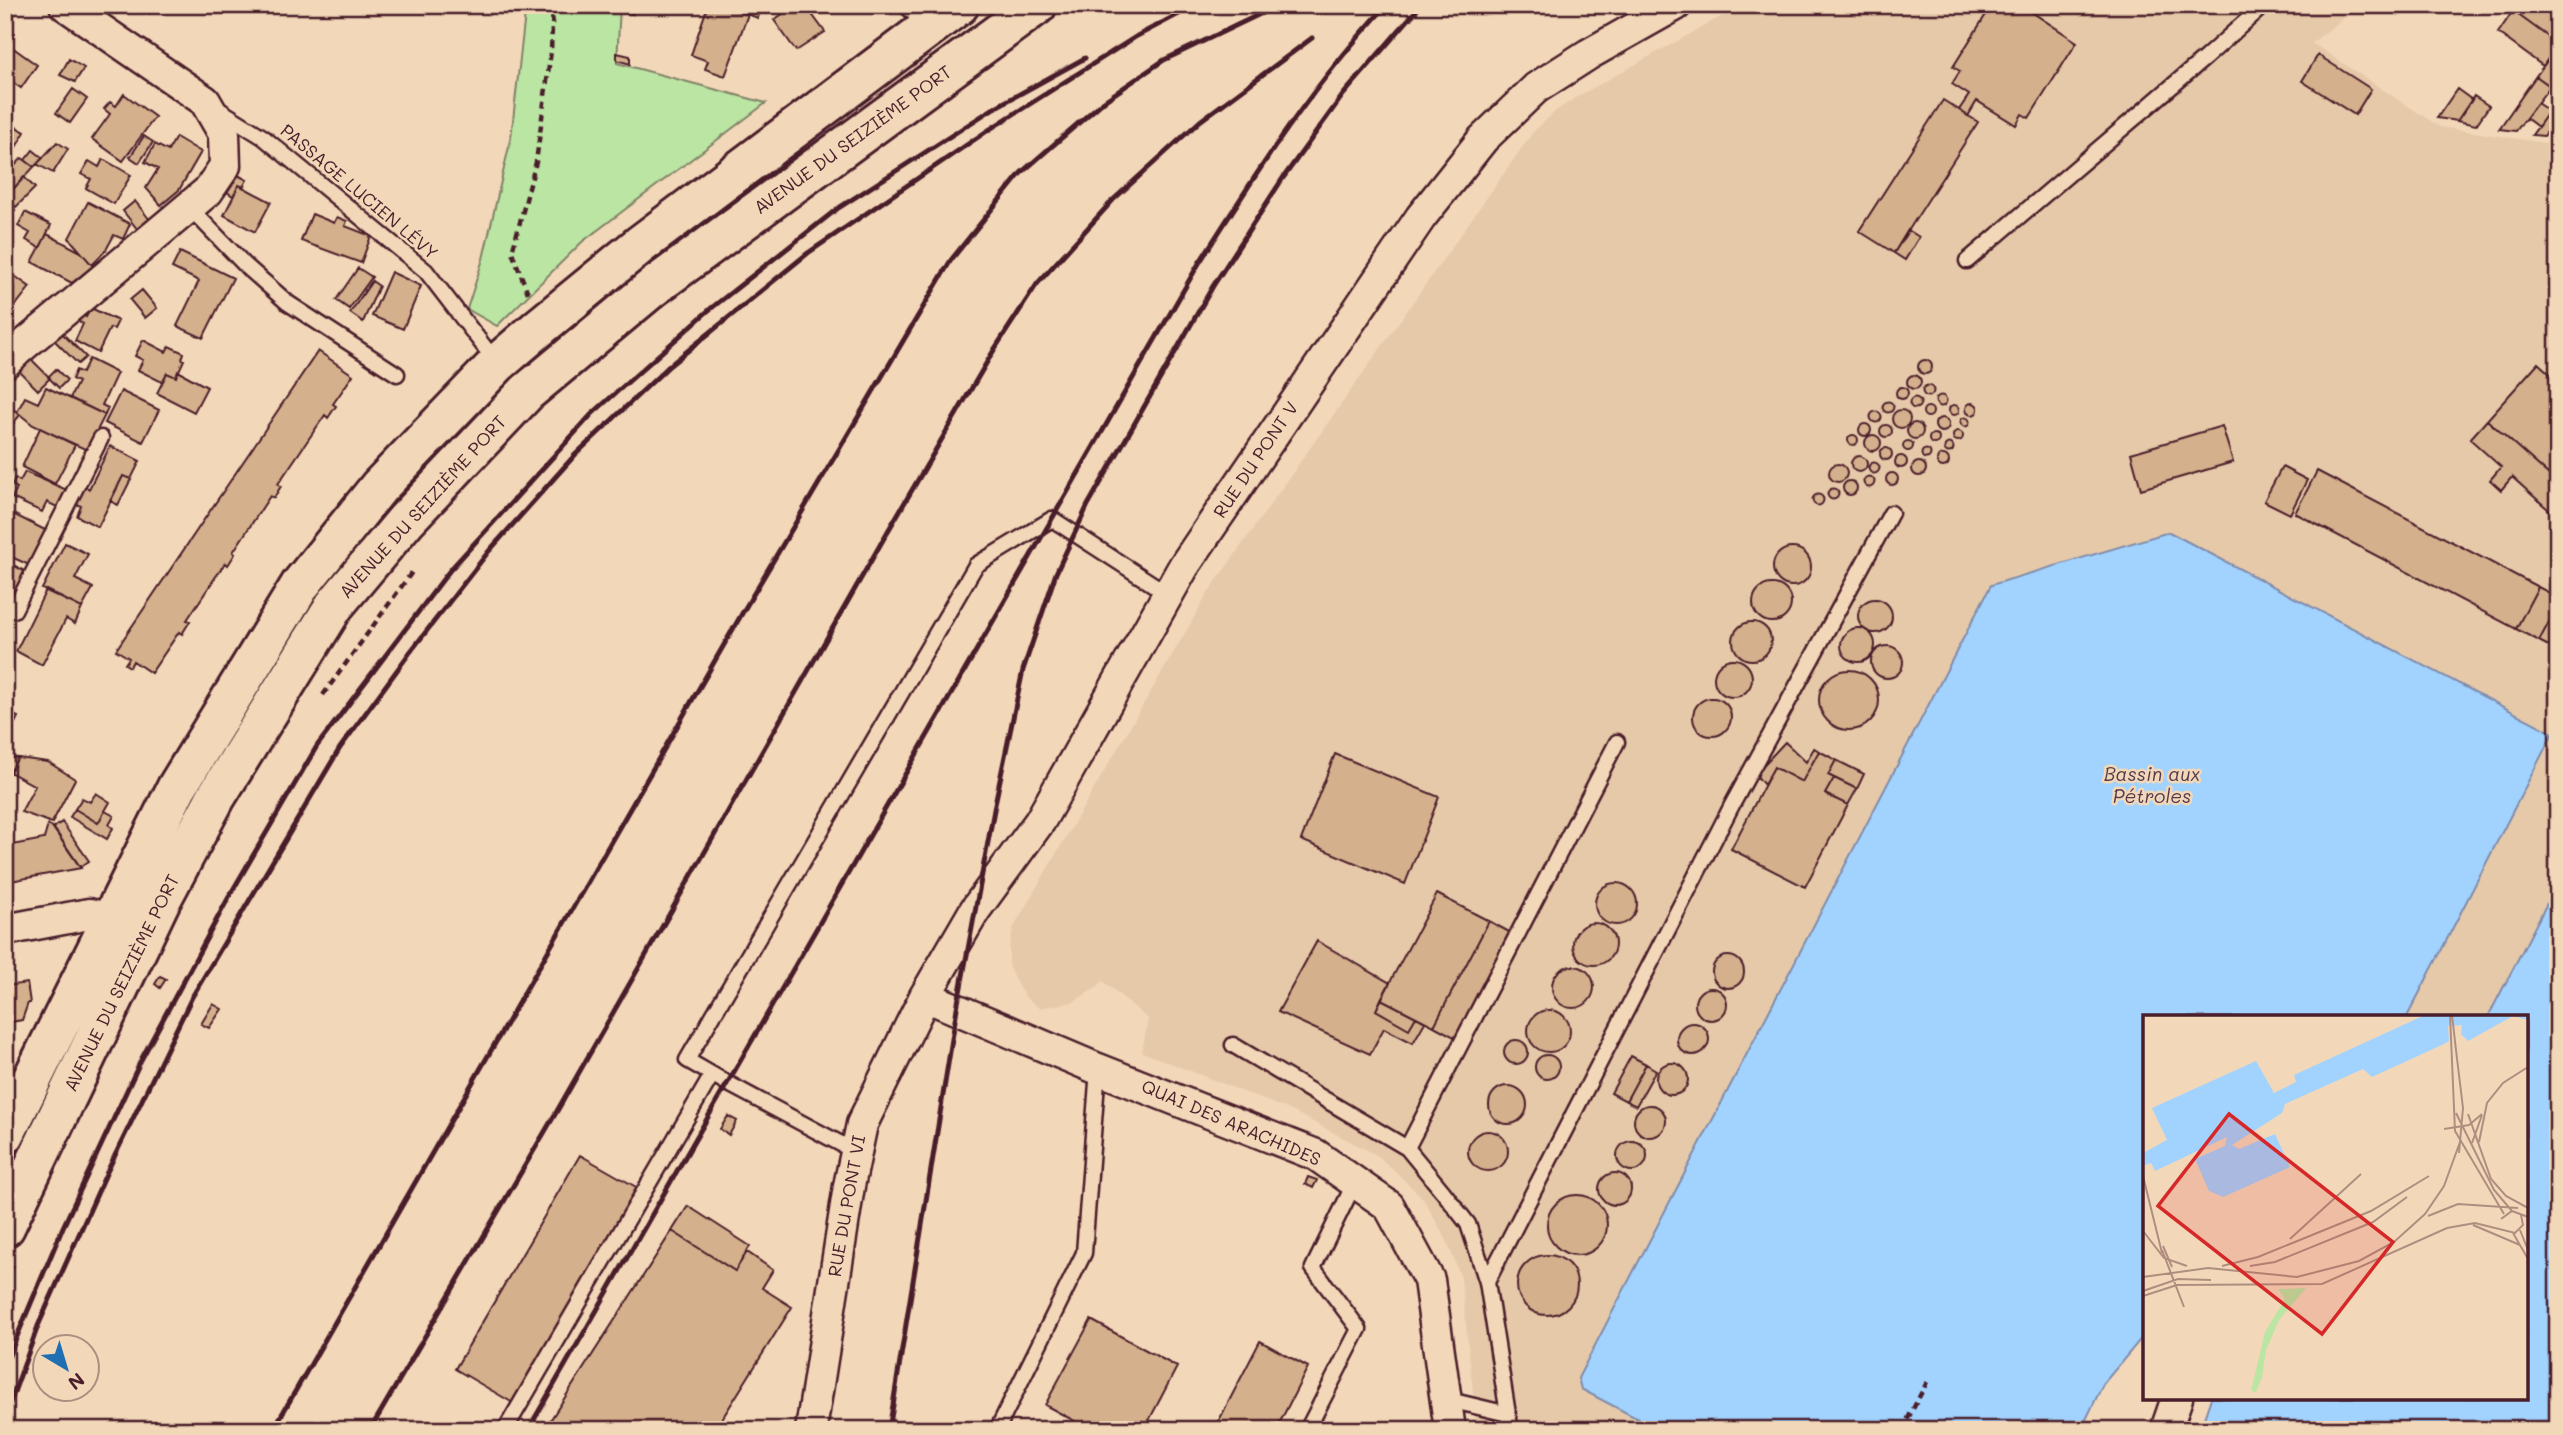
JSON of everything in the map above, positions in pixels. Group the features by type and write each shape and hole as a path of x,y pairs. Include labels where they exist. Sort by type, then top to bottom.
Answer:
{"main road":[{"name":"AVENUE DU SEIZIÈME PORT","path":"11,1243 160,902 216,797 334,606 397,531 527,392 652,288 1037,5"},
{"path":"5,1134 177,787 301,584 379,487 497,364 541,326 931,13"}],"street":[{"path":"5,363 208,191 225,166 224,134 205,101 65,5"},
{"name":"RUE DU PONT V","path":"925,996 975,910 1040,821 1192,554 1421,217 1483,139 1536,88 1588,54 1676,5"},
{"path":"5,930 89,914 111,919"},
{"name":"QUAI DES ARACHIDES","path":"925,996 1098,1069 1316,1155 1389,1206 1429,1280 1450,1430"},
{"name":"RUE DU PONT VI","path":"811,1430 862,1125 925,996"},
{"path":"2166,1430 2176,1400"}],"lane":[{"path":"1967,261 2206,58 2264,5"},
{"name":"PASSAGE LUCIEN LÉVY","path":"205,101 263,137 426,271 497,364"},
{"path":"189,207 246,266 288,303 397,374"},
{"path":"5,607 14,610 101,438"},
{"path":"1487,1282 1732,804 1891,513"},
{"path":"856,1152 687,1059 976,565 1052,519 1168,594"},
{"path":"1407,1148 1617,742"},
{"path":"1233,1045 1407,1148 1468,1224 1487,1282 1511,1430"},
{"path":"997,1430 1084,1254 1098,1069"},
{"path":"505,1430 712,1075"},
{"path":"1307,1430 1359,1329 1313,1268 1355,1182"},
{"path":"1444,1398 1508,1413"}],"path":[{"path":"541,326 512,252 536,162 551,51 553,5"},
{"path":"321,698 415,567"},
{"path":"5,1282 11,1243"},
{"path":"1902,1430 1927,1382"}],"shaded area":[{"path":"1742,5 2360,5 2312,43 2440,127 2558,145 2558,882 2489,1015 2408,1015 2553,733 2169,532 1991,586 1579,1378 1581,1389 1659,1430 1477,1430 1461,1278 1446,1239 1422,1197 1378,1156 1292,1111 1142,1052 1148,1019 1103,981 1073,1002 1040,1008 1027,999 1019,988 1009,968 1009,947 1013,929 1024,909 1210,590 1533,132 1575,98"}],"green space":[{"path":"526,5 620,5 617,63 766,103 582,242 497,326 467,309 483,259 511,138"}],"water":[{"name":"Bassin aux Pétroles","path":"2169,532 2553,733 2408,1015 2143,1015 2143,1336 2103,1384 2081,1430 1659,1430 1581,1389 1578,1378 1991,585"},
{"path":"2558,882 2558,1430 2200,1430 2210,1400 2528,1400 2528,1015 2489,1015"}],"building":[{"path":"620,5 634,5 633,14 620,12"},
{"path":"708,5 721,5 748,14 725,76 705,69 708,61 691,55"},
{"path":"721,5 762,5 758,18"},
{"path":"795,5 805,5 825,32 796,51 774,20"},
{"path":"1095,5 1098,9 1091,13 1086,6"},
{"path":"1992,5 2021,5 2077,42 2029,118 2022,114 2016,125 1977,101 1968,116 1959,110 1969,95 1952,84 1960,71 1953,67"},
{"path":"2518,5 2558,5 2558,44 2513,11"},
{"path":"2513,11 2558,44 2543,66 2498,33"},
{"path":"5,42 37,65 21,88 5,77"},
{"path":"2558,46 2558,75 2550,86 2536,76"},
{"path":"617,53 630,56 630,64 617,60"},
{"path":"2318,55 2371,89 2355,115 2302,81"},
{"path":"69,59 84,68 75,82 60,75"},
{"path":"2536,76 2550,86 2516,131 2499,129"},
{"path":"73,89 87,99 70,123 56,113"},
{"path":"2457,89 2472,100 2457,121 2437,118"},
{"path":"124,94 155,117 123,161 92,139 110,114 104,109 110,102 116,106"},
{"path":"2474,96 2489,106 2476,125 2457,121"},
{"path":"1943,100 1978,122 1894,253 1859,231"},
{"path":"2537,103 2549,111 2538,127 2526,118"},
{"path":"2553,106 2558,109 2558,116 2544,136 2532,135"},
{"path":"5,121 25,132 13,152 5,146"},
{"path":"144,136 153,142 139,163 130,157"},
{"path":"176,137 201,152 179,190 161,205 146,188 158,169 145,162 155,144 168,151"},
{"path":"57,142 68,149 53,173 37,164"},
{"path":"33,150 43,158 34,167 25,160"},
{"path":"22,158 34,167 5,198 5,176"},
{"path":"103,159 131,175 114,204 86,188 91,179 81,174 89,161 99,167"},
{"path":"236,174 247,180 243,187 239,185 233,196 227,192"},
{"path":"24,177 35,188 16,207 5,201 5,198"},
{"path":"239,185 271,202 255,232 224,215"},
{"path":"135,201 150,220 138,230 123,211"},
{"path":"88,202 130,224 123,239 114,235 106,250 92,265 69,238"},
{"path":"5,205 15,210 5,219"},
{"path":"25,212 51,225 40,248 26,240 30,233 18,226"},
{"path":"312,214 334,223 337,217 347,221 345,226 371,236 361,263 301,241"},
{"path":"1908,230 1919,237 1905,260 1894,253"},
{"path":"47,234 81,252 93,266 72,283 32,262"},
{"path":"180,252 233,278 203,338 177,326 199,281 172,268"},
{"path":"358,268 372,277 349,309 336,300"},
{"path":"5,269 30,287 5,319"},
{"path":"391,272 421,286 403,329 372,316"},
{"path":"372,281 379,286 363,322 350,313"},
{"path":"142,290 157,308 145,318 130,300"},
{"path":"91,308 118,321 114,329 110,328 98,353 75,341 83,324 78,321 81,314 86,317"},
{"path":"61,332 86,357 78,364 53,339"},
{"path":"143,340 166,352 169,346 184,353 184,360 176,377 167,373 162,382 138,370 143,360 135,356"},
{"path":"318,351 353,375 333,404 336,406 328,418 325,415 278,484 281,486 274,498 270,496 233,552 235,554 228,565 225,563 187,620 190,621 182,634 179,632 151,673 133,661 130,667 125,664 129,658 116,650"},
{"path":"31,359 50,378 38,390 19,371"},
{"path":"89,359 117,373 102,405 108,408 105,415 70,398 78,382 72,379 76,370 82,373"},
{"path":"1925,360 1930,362 1930,372 1925,374 1920,372 1918,367 1920,362"},
{"path":"2538,363 2558,381 2558,483 2487,420"},
{"path":"56,369 67,380 59,388 48,377"},
{"path":"178,371 207,387 194,412 157,393 167,373 176,377"},
{"path":"1914,375 1919,377 1919,387 1914,389 1909,387 1907,382 1909,377"},
{"path":"1928,386 1932,387 1932,395 1928,396 1924,395 1923,391 1924,387"},
{"path":"46,387 105,415 87,450 33,425 17,412 25,397 38,403"},
{"path":"1902,387 1908,393 1902,399 1896,393"},
{"path":"121,391 159,410 143,442 105,423"},
{"path":"1941,396 1945,397 1945,405 1941,406 1937,405 1936,401 1937,397"},
{"path":"1915,398 1919,399 1919,407 1915,408 1911,407 1910,403 1911,399"},
{"path":"5,402 20,415 10,427 5,422"},
{"path":"1888,402 1892,403 1892,411 1888,412 1884,411 1883,407 1884,403"},
{"path":"1972,403 1978,409 1972,415 1966,409"},
{"path":"1954,405 1959,410 1954,415 1949,410"},
{"path":"1928,407 1933,412 1928,417 1923,412"},
{"path":"1901,410 1907,413 1910,419 1907,425 1901,428 1895,425 1892,419 1895,413"},
{"path":"1876,412 1880,413 1880,421 1876,422 1872,421 1871,417 1872,413"},
{"path":"1965,417 1970,422 1965,427 1960,422"},
{"path":"1942,418 1947,420 1947,430 1942,432 1937,430 1935,425 1937,420"},
{"path":"2487,420 2558,483 2558,518 2512,477 2501,490 2490,480 2501,467 2470,439"},
{"path":"1915,423 1921,425 1921,437 1915,439 1909,437 1907,431 1909,425"},
{"path":"1865,424 1871,430 1865,436 1859,430"},
{"path":"1886,425 1892,431 1886,437 1880,431"},
{"path":"2222,426 2233,462 2141,489 2131,453"},
{"path":"40,428 75,445 55,484 22,467"},
{"path":"1958,431 1962,432 1962,440 1958,441 1954,440 1953,436 1954,432"},
{"path":"1934,434 1939,439 1934,444 1929,439"},
{"path":"1853,435 1858,440 1853,445 1848,440"},
{"path":"1870,435 1876,435 1881,443 1879,449 1870,451 1865,446 1865,440"},
{"path":"1908,441 1912,442 1912,450 1908,451 1904,450 1903,446 1904,442"},
{"path":"1949,443 1954,448 1949,453 1944,448"},
{"path":"110,446 140,461 131,479 123,476 98,527 77,516 81,506 74,503 83,485 89,489"},
{"path":"1886,448 1892,454 1886,460 1880,454"},
{"path":"1926,450 1930,454 1926,458 1922,454"},
{"path":"1943,455 1949,461 1943,467 1937,461"},
{"path":"1856,456 1862,456 1867,464 1865,470 1856,472 1851,467 1851,461"},
{"path":"1901,456 1907,462 1901,468 1895,462"},
{"path":"1919,462 1924,464 1924,474 1919,476 1914,474 1912,469 1914,464"},
{"path":"1874,463 1878,464 1878,472 1874,473 1870,472 1869,468 1870,464"},
{"path":"1838,464 1844,467 1847,473 1844,479 1838,482 1832,479 1829,473 1832,467"},
{"path":"2282,467 2307,480 2290,514 2264,501"},
{"path":"2317,471 2538,587 2516,629 2295,513"},
{"path":"25,472 67,490 59,508 47,502 42,512 12,498 17,488 12,485 15,478 20,481"},
{"path":"1892,473 1898,479 1892,485 1886,479"},
{"path":"123,476 131,479 118,505 110,501"},
{"path":"1869,476 1875,482 1869,488 1863,482"},
{"path":"1850,481 1855,483 1855,493 1850,495 1845,493 1843,488 1845,483"},
{"path":"1833,488 1839,494 1833,500 1827,494"},
{"path":"1818,495 1822,496 1822,504 1818,505 1814,504 1813,500 1814,496"},
{"path":"13,514 47,531 29,565 5,554 5,528"},
{"path":"65,543 88,554 75,579 93,588 82,608 42,589"},
{"path":"1792,548 1806,553 1811,567 1806,581 1792,586 1778,581 1773,567 1778,553"},
{"path":"15,566 26,572 16,593 5,596 5,585"},
{"path":"2558,578 2558,597 2550,593"},
{"path":"1772,584 1786,589 1791,603 1786,617 1772,622 1758,617 1753,603 1758,589"},
{"path":"2538,587 2558,597 2558,605 2539,641 2516,629"},
{"path":"46,590 82,608 75,624 66,619 42,665 16,651"},
{"path":"1875,599 1887,604 1892,616 1887,628 1875,633 1863,628 1858,616 1863,604"},
{"path":"2558,605 2558,651 2539,641"},
{"path":"1752,622 1766,627 1771,641 1766,655 1752,660 1738,655 1733,641 1738,627"},
{"path":"1858,628 1870,633 1875,645 1870,657 1858,662 1846,657 1841,645 1846,633"},
{"path":"1887,646 1898,651 1903,662 1898,673 1887,678 1876,673 1871,662 1876,651"},
{"path":"1733,659 1747,664 1752,678 1747,692 1733,697 1719,692 1714,678 1719,664"},
{"path":"1843,670 1855,670 1874,683 1879,700 1877,712 1866,725 1855,730 1843,730 1824,717 1819,706 1819,694 1832,675"},
{"path":"1712,698 1726,703 1731,717 1726,731 1712,736 1698,731 1693,717 1698,703"},
{"path":"7,712 18,717 7,739 5,738"},
{"path":"1785,742 1806,762 1814,748 1819,751 1802,782 1774,767 1764,785 1755,774"},
{"path":"1819,751 1836,760 1828,775 1834,778 1825,794 1848,805 1805,887 1731,849 1774,767 1802,782"},
{"path":"1335,754 1439,797 1405,884 1301,840"},
{"path":"5,757 18,758 5,781"},
{"path":"18,758 48,762 75,779 52,823 21,812 35,786 10,772"},
{"path":"1836,760 1864,774 1857,789 1828,775"},
{"path":"1834,778 1857,789 1848,805 1825,794"},
{"path":"96,793 110,802 98,823 75,809 82,798 90,802"},
{"path":"75,809 98,823 105,811 114,816 109,825 113,828 107,839 70,817"},
{"path":"62,822 89,861 80,867 53,828"},
{"path":"48,825 53,827 81,868 5,882 5,838 7,846 44,839"},
{"path":"1616,883 1631,889 1637,904 1631,919 1616,925 1601,919 1595,904 1601,889"},
{"path":"1437,894 1489,921 1434,1026 1381,999"},
{"path":"1489,921 1511,933 1456,1038 1434,1026"},
{"path":"1594,923 1609,929 1615,944 1609,959 1594,965 1579,959 1573,944 1579,929"},
{"path":"1317,941 1390,983 1376,1010 1409,1029 1416,1017 1425,1022 1413,1043 1384,1028 1370,1054 1278,1012"},
{"path":"1728,956 1739,961 1744,972 1739,983 1728,988 1717,983 1712,972 1717,961"},
{"path":"1573,966 1588,972 1594,987 1588,1002 1573,1008 1558,1002 1552,987 1558,972"},
{"path":"160,976 166,979 160,988 155,984"},
{"path":"27,983 30,1003 22,1020 5,1023 5,986"},
{"path":"1711,988 1722,993 1727,1004 1722,1015 1711,1020 1700,1015 1695,1004 1700,993"},
{"path":"1381,999 1416,1017 1409,1029 1376,1010"},
{"path":"213,1004 222,1009 209,1028 201,1024"},
{"path":"1549,1010 1564,1016 1570,1031 1564,1046 1549,1052 1534,1046 1528,1031 1534,1016"},
{"path":"1693,1023 1704,1028 1709,1039 1704,1050 1693,1055 1682,1050 1677,1039 1682,1028"},
{"path":"5,1026 12,1041 5,1049"},
{"path":"1516,1040 1524,1044 1528,1052 1524,1060 1516,1064 1508,1060 1504,1052 1508,1044"},
{"path":"1547,1055 1555,1059 1559,1067 1555,1075 1547,1079 1539,1075 1535,1067 1539,1059"},
{"path":"1631,1056 1646,1064 1626,1101 1611,1093"},
{"path":"1672,1063 1683,1068 1688,1079 1683,1090 1672,1095 1661,1090 1656,1079 1661,1068"},
{"path":"1646,1064 1656,1070 1636,1106 1626,1101"},
{"path":"1508,1086 1522,1091 1527,1105 1522,1119 1508,1124 1494,1119 1489,1105 1494,1091"},
{"path":"1650,1105 1661,1110 1666,1121 1661,1132 1650,1137 1639,1132 1634,1121 1639,1110"},
{"path":"728,1116 737,1121 729,1135 720,1129"},
{"path":"1488,1131 1502,1137 1508,1151 1502,1165 1488,1171 1474,1165 1468,1151 1474,1137"},
{"path":"1632,1141 1643,1145 1647,1156 1643,1167 1632,1171 1621,1167 1617,1156 1621,1145"},
{"path":"580,1155 638,1188 513,1403 455,1369"},
{"path":"1615,1173 1626,1178 1631,1189 1626,1200 1615,1205 1604,1200 1599,1189 1604,1178"},
{"path":"1308,1177 1317,1180 1313,1188 1305,1184"},
{"path":"1577,1195 1598,1204 1607,1225 1598,1246 1577,1255 1556,1246 1547,1225 1556,1204"},
{"path":"688,1206 750,1246 735,1271 672,1231"},
{"path":"672,1231 735,1271 747,1252 773,1270 762,1288 792,1307 715,1430 544,1430"},
{"path":"1547,1255 1564,1260 1572,1268 1577,1285 1572,1302 1564,1310 1547,1315 1530,1310 1522,1302 1517,1285 1522,1268 1530,1260"},
{"path":"1091,1320 1177,1367 1144,1430 1091,1430 1045,1405"},
{"path":"1260,1341 1308,1367 1276,1430 1214,1430"}],"railway":[{"path":"5,1417 38,1326 105,1176 192,997 340,748 489,551 575,455 669,366 808,253 987,131 1137,36 1196,5"},
{"path":"273,1430 744,610 951,260 1021,173 1104,101 1164,60 1279,5"},
{"path":"528,1430 1198,265 1309,98 1387,5"},
{"path":"889,1430 957,1008 996,799 1023,670 1056,573 1088,505 1213,286 1283,178 1343,95 1421,5"},
{"path":"370,1430 557,1111 888,531 994,350 1037,284 1113,200 1200,121 1312,38"},
{"path":"5,1365 63,1227 142,1058 230,895 317,746 450,570 592,414 709,310 837,209 994,108 1085,58"}]}
